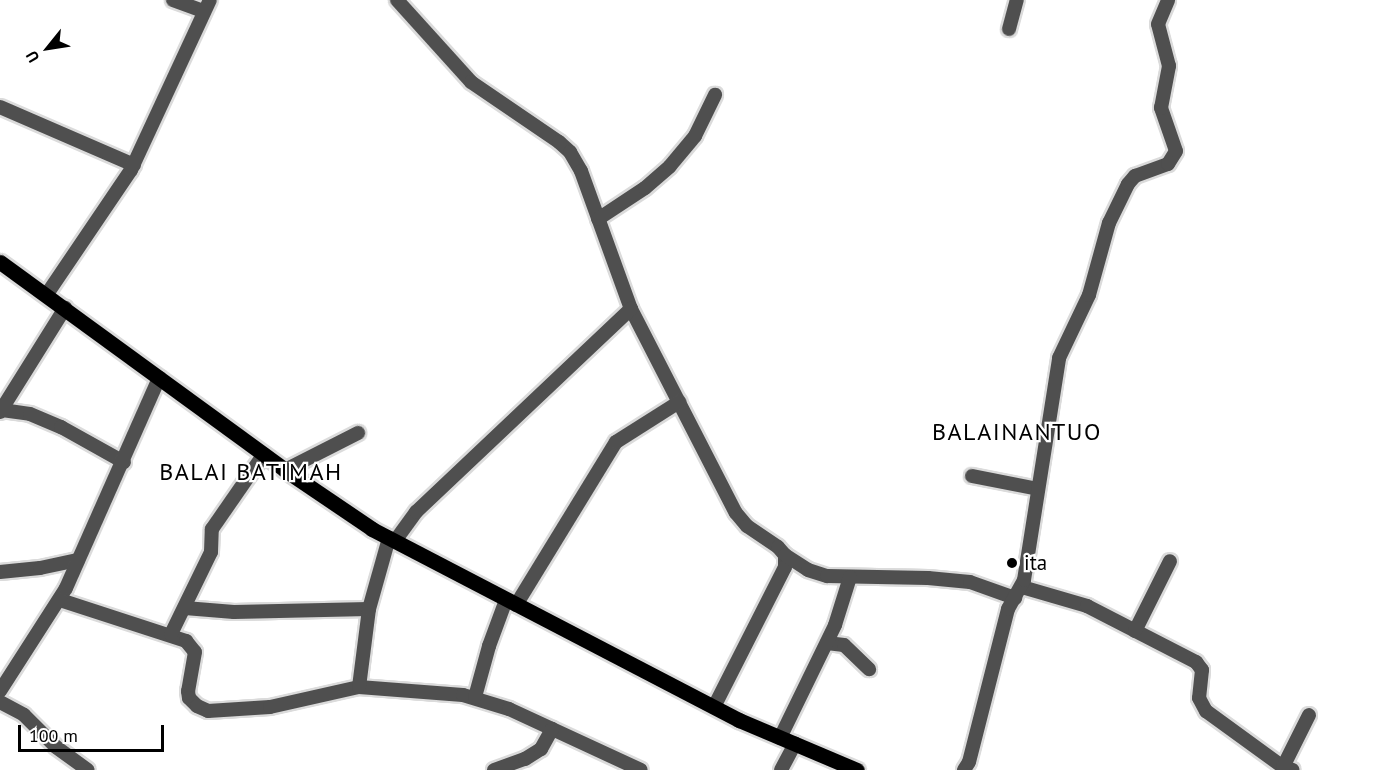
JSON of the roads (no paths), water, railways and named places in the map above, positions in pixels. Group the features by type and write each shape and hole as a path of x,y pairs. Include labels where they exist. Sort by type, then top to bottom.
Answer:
{"main road":[{"path":"0,262 47,294 285,470 392,540 714,707 857,770"}],"street":[{"path":"47,294 134,165 206,5 173,0"},
{"path":"397,0 471,82 559,142 570,152 581,171 631,309 741,520 778,547 785,555 808,570 827,576 928,578 970,582 1018,593 1071,600 1196,662 1203,674 1199,698 1202,707 1288,768 1309,715"},
{"path":"1009,28 1017,0"},
{"path":"964,770 969,762 1008,609 1018,593 1038,489 1056,369 1062,351 1089,295 1109,223 1128,184 1135,176 1168,164 1176,151 1161,108 1169,66 1158,24 1168,0"},
{"path":"598,219 645,188 670,166 695,136 715,94"},
{"path":"0,107 134,165"},
{"path":"64,308 1,411 30,414 61,427 124,462"},
{"path":"359,687 369,609 392,540 416,512 631,309"},
{"path":"0,691 60,600 124,462 159,378"},
{"path":"475,697 489,646 511,602 615,442 679,402"},
{"path":"285,470 358,434"},
{"path":"171,634 211,552 212,529 264,454"},
{"path":"972,476 1038,489"},
{"path":"714,707 785,567 785,555"},
{"path":"0,572 40,568 78,560"},
{"path":"1135,631 1170,561"},
{"path":"780,738 827,643 850,577"},
{"path":"60,600 171,634 186,641 194,648 195,657 188,694 193,704 208,711 270,707 359,687 475,697 641,770"},
{"path":"185,608 234,612 369,609"},
{"path":"827,643 844,645 869,669"},
{"path":"0,702 24,716 56,747 88,770"},
{"path":"494,770 525,759 541,749 552,729"},
{"path":"781,770 795,744"}],"place":[{"name":"ita","path":"1012,563"}],"district":[{"name":"BALAINANTUO","path":"1017,432"},
{"name":"BALAI BATIMAH","path":"251,472"}]}
